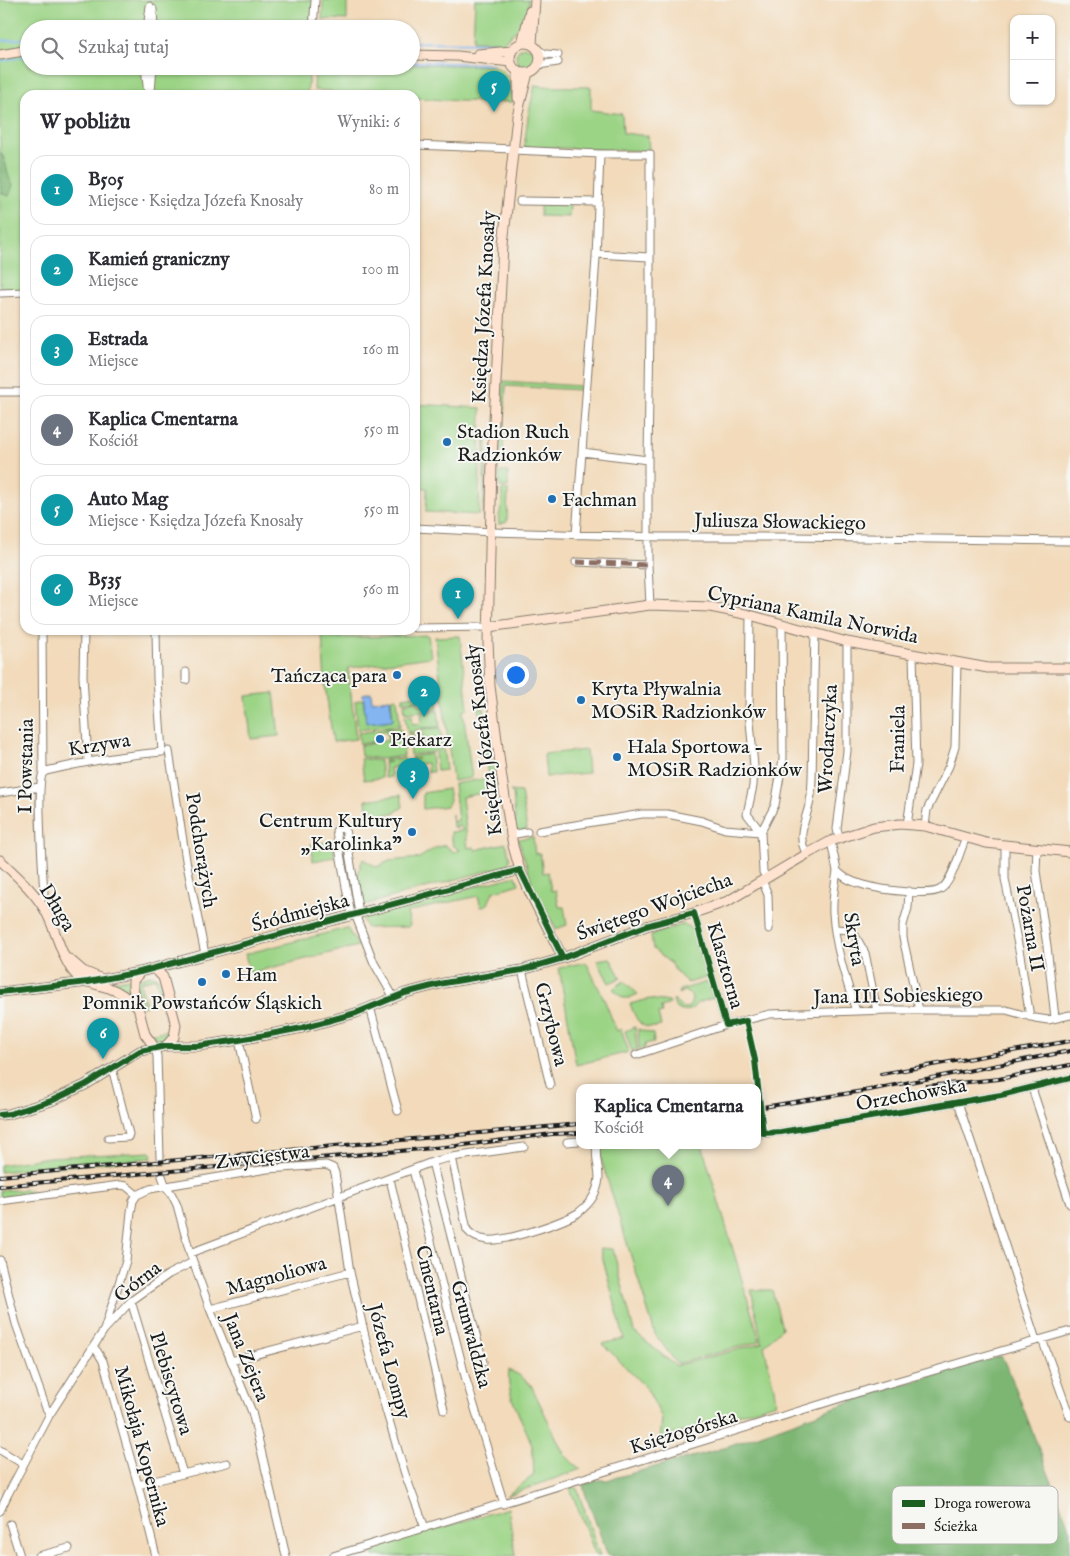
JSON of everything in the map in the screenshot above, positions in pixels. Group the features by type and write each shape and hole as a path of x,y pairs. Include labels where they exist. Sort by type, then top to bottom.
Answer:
{"street":[{"path":"314,20 315,0"},
{"path":"457,56 512,51 522,42 534,0"},
{"path":"534,0 535,47 540,55 538,65"},
{"path":"149,20 152,6 153,20"},
{"path":"420,55 457,56 511,62 518,70 528,73 538,65 558,58 522,42"},
{"path":"511,62 512,51"},
{"path":"0,55 20,52"},
{"name":"Księdza Józefa Knosały","path":"518,70 517,116 502,253 495,378 488,626 490,686 510,835 520,870 563,958"},
{"name":"Księdza Józefa Knosały","path":"517,116 528,73"},
{"path":"146,75 148,90"},
{"path":"150,90 152,75"},
{"path":"420,145 600,154 650,154 648,460 650,605"},
{"path":"576,535 596,254 600,154"},
{"path":"520,200 598,202"},
{"path":"596,254 650,257"},
{"path":"0,293 20,292"},
{"path":"0,392 20,392"},
{"path":"582,452 648,460"},
{"path":"420,528 490,532"},
{"name":"Juliusza Słowackiego","path":"490,532 576,535 1070,541"},
{"path":"576,562 648,565"},
{"name":"Cypriana Kamila Norwida","path":"488,626 650,605 710,607 750,615 847,642 988,668 1070,668"},
{"path":"750,615 749,711 754,766 753,786 747,814 761,832"},
{"path":"769,929 768,895 763,872 761,832 775,805 783,759 782,624"},
{"name":"Księdza Józefa Knosały","path":"420,628 488,626"},
{"path":"807,854 800,838 811,797 815,702 815,633"},
{"name":"I Powstania","path":"39,901 44,894 40,787 40,777 43,773 42,635"},
{"path":"84,635 83,676 88,761"},
{"name":"Podchorążych","path":"156,635 157,679 166,751 205,954"},
{"name":"Wrodarczyka","path":"837,871 835,840 847,751 847,642"},
{"name":"Franiela","path":"906,825 916,764 913,654"},
{"path":"925,826 927,810 949,766 955,747 957,662"},
{"path":"186,672 186,680"},
{"name":"Krzywa","path":"43,773 46,770 88,761 166,751"},
{"path":"0,793 40,787"},
{"path":"539,831 642,814 667,814 702,821 725,829 761,832"},
{"name":"Świętego Wojciecha","path":"0,1115 51,1101 85,1085 134,1053 166,1046 198,1046 239,1040 302,1028 356,1013 393,996 444,983 522,970 563,958 646,926 694,913 728,901 807,854 835,840 874,828 906,825 925,826 986,843 1070,852"},
{"path":"339,828 345,829 355,914 336,831 339,828"},
{"path":"510,835 527,832"},
{"path":"837,871 860,884 933,893 942,889 949,882 966,838"},
{"name":"Pożarna II","path":"1005,845 1005,879 1030,1017"},
{"path":"1038,848 1036,871 1055,1018"},
{"name":"Długa","path":"0,860 39,901 64,951 68,965"},
{"name":"Śródmiejska","path":"88,982 152,969 520,870"},
{"name":"Skryta","path":"837,871 833,914 844,974 856,1011"},
{"path":"908,891 908,908 903,925 903,938 919,1010"},
{"name":"Klasztorna","path":"694,913 726,1025"},
{"name":"Śródmiejska","path":"355,914 374,963 393,996"},
{"path":"836,929 852,930 865,953 877,1011"},
{"name":"Długa","path":"64,951 72,963 83,971 103,979"},
{"path":"68,965 77,976 125,996 137,1007"},
{"path":"59,984 67,978 69,973 68,965"},
{"path":"152,969 156,970 163,977 176,1025 174,1037 166,1046"},
{"name":"Grzybowa","path":"522,970 550,1086"},
{"path":"140,972 133,982 137,1007 145,1034 155,1048 158,1065 160,1158"},
{"path":"0,992 88,982"},
{"path":"370,1007 398,1110"},
{"name":"Jana III Sobieskiego","path":"636,1055 726,1025 770,1014 856,1011 1006,1010 1048,1020 1070,1015"},
{"path":"239,1040 256,1119"},
{"path":"108,1138 128,1137 129,1134 112,1068"},
{"name":"Orzechowska","path":"761,1134 781,1132 958,1102 1032,1088 1070,1078"},
{"path":"1032,1088 1070,1204"},
{"path":"958,1102 1039,1340 1070,1417"},
{"path":"567,1142 576,1141"},
{"path":"190,1253 432,1162 452,1157 524,1147"},
{"path":"452,1157 467,1230 472,1236 486,1240 502,1240 563,1220 579,1212 592,1199 600,1180 597,1149"},
{"path":"432,1162 483,1362"},
{"name":"Zwycięstwa","path":"166,1187 267,1169 326,1164 333,1168 335,1173 339,1197"},
{"name":"Grunwaldzka","path":"413,1170 465,1376 504,1504"},
{"name":"Jana Zejera","path":"162,1176 166,1187 177,1205 190,1253 210,1309 252,1412 286,1556"},
{"name":"Cmentarna","path":"390,1178 444,1410"},
{"path":"0,1201 120,1185 126,1186 137,1195"},
{"path":"0,1511 50,1414 104,1330 126,1261 133,1201 137,1195 150,1189 166,1187"},
{"name":"Józefa Lompy","path":"339,1197 350,1272 363,1326 402,1465 425,1528"},
{"path":"0,1261 16,1324 46,1408 50,1414"},
{"name":"Górna","path":"104,1330 131,1301 169,1274 193,1262"},
{"name":"Magnoliowa","path":"210,1309 350,1272"},
{"name":"Plebiscytowa","path":"131,1301 183,1474"},
{"path":"231,1361 363,1326"},
{"name":"Księżogórska","path":"333,1556 870,1389 1070,1330"},
{"name":"Mikołaja Kopernika","path":"93,1347 103,1362 156,1556"},
{"path":"0,1450 23,1464"},
{"path":"138,1485 227,1463"},
{"path":"10,1524 20,1556"},
{"path":"38,1556 69,1548"}],"green space":[{"path":"0,0 314,0 313,20 20,20 20,75 309,75 308,90 20,90 20,290 0,291 0,192 9,196 12,185 0,152"},
{"path":"323,0 347,0 347,20 322,19"},
{"path":"475,0 529,0 524,27 521,26 500,45 495,46 495,41 473,41"},
{"path":"526,47 533,50 536,57 533,64 526,67 519,64 516,57 519,50"},
{"path":"420,64 494,66 504,72 510,81 513,102 420,98 420,90 314,90 315,75 420,75"},
{"path":"535,85 591,87 591,110 622,114 623,133 648,136 649,151 524,147"},
{"path":"0,152 13,185 9,196 0,192"},
{"path":"540,204 570,205 569,217 540,216"},
{"path":"503,381 580,386 580,390 506,386 503,455 499,450"},
{"name":"Stadion Ruch Radzionków","path":"420,404 481,408 479,515 426,512 427,488 420,487"},
{"path":"485,431 487,435 487,517 483,517"},
{"path":"508,472 508,487 500,487 499,473"},
{"path":"503,489 508,490 507,522 499,525 502,501 501,491"},
{"path":"322,635 333,635 333,638 428,635 431,657 348,668 356,739 333,742 325,685"},
{"path":"460,636 468,709 463,711 472,778 453,781 435,637"},
{"path":"433,675 436,693 418,700 403,701 403,697 417,695 416,686 425,685 424,676"},
{"path":"274,693 279,736 251,739 246,696"},
{"path":"436,695 438,709 405,713 404,703 418,701 419,705 428,704 427,698"},
{"path":"397,698 400,725 358,730 355,701 363,699 367,723 393,720 391,699"},
{"path":"479,708 484,708 485,717 488,717 489,743 484,743"},
{"path":"438,711 440,727 421,728 408,734 405,716 412,715 413,724 422,723 421,713"},
{"path":"400,727 401,736 388,739 387,732 378,733 379,741 360,744 358,733"},
{"path":"440,728 443,745 434,752 410,755 408,736 413,733 414,738 423,737 422,729"},
{"path":"402,737 404,756 380,759 361,756 360,746"},
{"path":"489,745 488,753 490,753 496,777 486,779 488,776 484,746"},
{"path":"443,747 446,770 437,771 435,754"},
{"path":"586,750 588,773 546,777 544,754"},
{"path":"431,754 433,772 428,772 427,763 412,765 411,760 418,759 411,759 411,757"},
{"path":"361,758 380,761 382,778 364,780"},
{"path":"404,758 405,766 390,768 391,777 385,778 384,763 391,762 384,762 384,760"},
{"path":"483,779 486,781 496,779 497,790 462,797 468,848 474,847 475,850 506,843 510,859 508,865 364,905 361,901 357,875 363,859 377,867 389,861 419,858 435,848 445,845 454,852 460,850 452,845 453,840 451,840 451,832 462,831 461,826 457,826 457,829 453,827 452,814 453,822 458,821 454,784"},
{"path":"448,789 450,800 447,806 423,809 423,793"},
{"path":"510,791 521,792 527,830 516,831 513,793"},
{"path":"401,795 403,807 394,813 368,816 366,800"},
{"path":"533,837 535,854 540,853 543,873 548,872 551,891 556,890 559,907 564,907 567,925 556,929 533,885 518,839"},
{"path":"333,842 335,857 313,861 311,844"},
{"path":"516,876 519,884 493,892 488,904 481,907 478,896 407,912 410,925 408,927 368,928 362,919 363,915"},
{"path":"684,924 695,930 708,977 688,983 670,963 653,949 651,935"},
{"path":"347,928 358,946 250,973 245,954"},
{"path":"610,958 621,978 609,983 597,960"},
{"path":"586,962 617,1031 621,1029 629,1052 576,1065 559,968"},
{"path":"149,975 156,976 161,981 172,1024 168,1026 156,978 140,982 146,1006 143,1007 137,987 137,980"},
{"path":"129,978 129,995 112,986 113,981"},
{"path":"624,981 638,994 629,998 623,998 613,989"},
{"path":"707,982 710,985 713,998 697,1003 691,1010 681,1011 675,1007 674,999 684,1008 689,1007 692,1001 691,995 684,991 678,994 680,990"},
{"path":"649,999 669,1002 670,1004 661,1007 662,1013 658,1014 661,1026 644,1026 637,1020 630,1004"},
{"path":"635,1027 637,1050 632,1051 625,1031"},
{"path":"173,1029 169,1036 161,1041 158,1041 149,1034"},
{"path":"638,1029 653,1034 654,1042 645,1044 645,1048 639,1049"},
{"path":"598,1149 703,1149 760,1341 677,1364 655,1334"},
{"path":"151,1152 152,1158 0,1172 0,1165 49,1157"},
{"path":"0,1190 31,1190 33,1193 0,1198"},
{"path":"600,1248 613,1249 634,1332 676,1366 762,1343 751,1290 772,1290 782,1328 764,1346 776,1403 660,1439 662,1418 647,1389 603,1344 624,1338"},
{"path":"1001,1356 1006,1363 1053,1486 892,1486 892,1544 1058,1544 1058,1499 1070,1530 1070,1556 608,1556 583,1485 717,1450 871,1394"},
{"path":"509,1370 519,1375 531,1385 564,1454 581,1469 506,1496 534,1475 532,1446 513,1400 510,1390"},
{"path":"570,1488 577,1488 600,1556 596,1556"},
{"path":"508,1508 516,1556 374,1556 371,1549"}],"water":[{"path":"371,692 372,701 390,699 393,720 366,723 363,694"}],"waterway":[{"path":"0,41 20,39"},
{"path":"420,42 494,43"},
{"path":"0,61 20,58"},
{"path":"420,62 493,64"}],"tunnel":[{"path":"160,1158 162,1176"}],"railway":[{"path":"881,1074 1070,1041"},
{"path":"761,1107 869,1090 1070,1051"},
{"path":"927,1086 999,1079 1070,1065"},
{"path":"0,1176 576,1124"},
{"path":"0,1186 456,1146 552,1134 576,1133"}],"marked path":[{"path":"576,562 648,565"}],"cycle path":[{"path":"0,992 88,982 140,972 520,870 563,958"},
{"path":"0,1115 51,1101 85,1085 140,1051 166,1046 198,1046 302,1028 356,1013 405,993 444,983 522,970 563,958 646,926 694,913 726,1025 746,1021 755,1060 758,1084"},
{"path":"761,1115 763,1133 781,1132 1001,1095 1070,1078"}],"place":[{"name":"Auto Mag","path":"494,112"},
{"name":"Stadion Ruch Radzionków","path":"447,442"},
{"name":"Fachman","path":"552,499"},
{"name":"B505","path":"458,619"},
{"name":"Tańcząca para","path":"397,675"},
{"name":"Kryta Pływalnia MOSiR Radzionków","path":"581,700"},
{"name":"Kamień graniczny","path":"424,717"},
{"name":"Piekarz","path":"380,739"},
{"name":"Hala Sportowa - MOSiR Radzionków","path":"617,757"},
{"name":"Estrada","path":"413,799"},
{"name":"Centrum Kultury „Karolinka”","path":"412,832"},
{"name":"Ham","path":"226,974"},
{"name":"Pomnik Powstańców Śląskich","path":"202,982"},
{"name":"B535","path":"103,1059"},
{"name":"Kaplica Cmentarna","path":"668,1206"}]}
